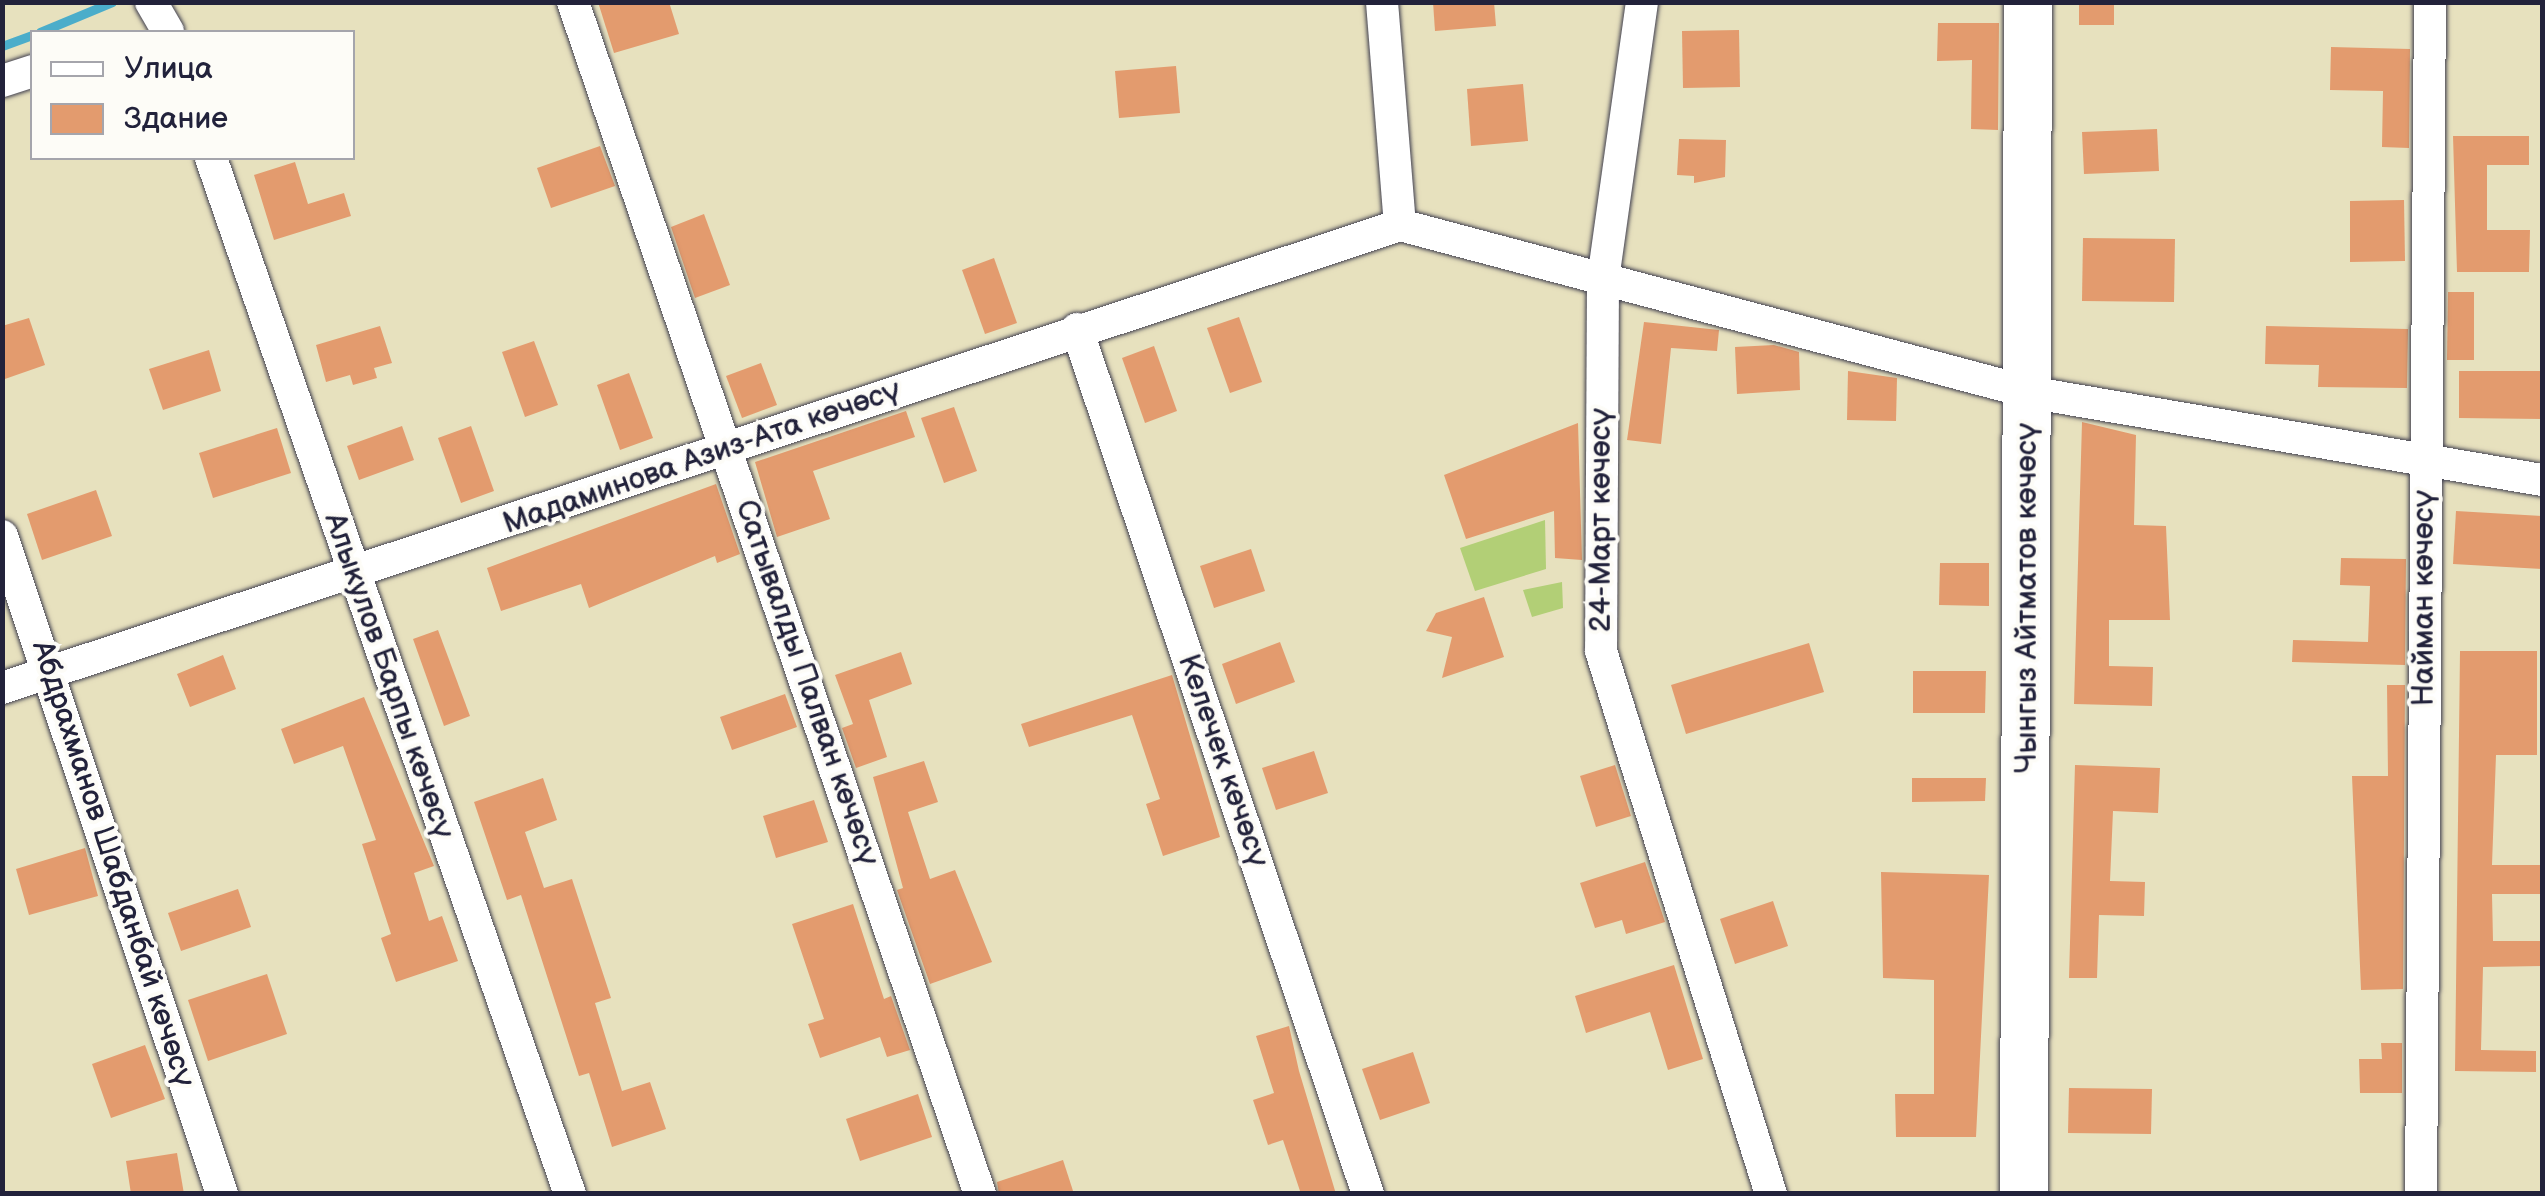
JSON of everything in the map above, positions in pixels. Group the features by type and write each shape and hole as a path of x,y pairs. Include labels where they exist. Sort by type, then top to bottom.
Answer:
{"main road":[{"name":"Чынгыз Айтматов көчөсү","path":"2024,1194 2028,2"}],"street":[{"name":"Сатывалды Палван көчөсү","path":"573,2 980,1194"},
{"path":"1382,2 1400,225 2028,392 2424,455 2542,480"},
{"name":"24-Март көчөсү","path":"1642,2 1603,280 1600,651 1771,1194"},
{"name":"Найман көчөсү","path":"2421,1194 2430,2"},
{"path":"2,80 30,73"},
{"name":"Алыкулов Барпы көчөсү","path":"212,160 570,1194"},
{"name":"Мадаминова Азиз-Ата көчөсү","path":"2,688 1400,225"},
{"name":"Келечек көчөсү","path":"1077,329 1368,1194"},
{"name":"Абдрахманов Шабданбай көчөсү","path":"2,536 222,1194"}],"green space":[{"path":"1545,520 1546,569 1475,591 1460,548"},
{"path":"1562,582 1563,608 1532,617 1523,590"}],"building":[{"path":"598,2 669,2 679,34 614,53"},
{"path":"1433,2 1494,2 1496,26 1435,31"},
{"path":"2079,2 2114,2 2114,25 2079,25"},
{"path":"1938,23 1999,23 1998,130 1971,129 1972,60 1937,61"},
{"path":"1739,30 1740,87 1683,88 1682,31"},
{"path":"2331,47 2410,49 2409,148 2382,147 2383,91 2330,90"},
{"path":"1176,66 1180,113 1119,118 1115,71"},
{"path":"1523,84 1528,141 1471,146 1467,89"},
{"path":"2157,129 2159,171 2084,174 2082,132"},
{"path":"2453,136 2529,136 2529,165 2487,165 2487,230 2530,230 2529,272 2457,272"},
{"path":"1679,139 1726,140 1725,177 1694,183 1694,176 1677,175"},
{"path":"600,146 615,186 551,208 537,168"},
{"path":"295,162 308,204 344,193 351,216 274,240 254,175"},
{"path":"2404,200 2405,261 2350,262 2350,201"},
{"path":"704,214 730,285 695,298 671,227"},
{"path":"2083,238 2175,239 2174,302 2082,301"},
{"path":"994,258 1017,323 985,334 962,270"},
{"path":"2448,292 2474,292 2474,360 2447,360"},
{"path":"1239,317 1262,382 1230,393 1207,328"},
{"path":"29,318 45,365 2,380 2,326"},
{"path":"1644,322 1719,330 1717,351 1671,348 1661,444 1627,440"},
{"path":"380,326 392,363 374,368 377,378 353,385 350,375 326,382 316,345"},
{"path":"2266,326 2408,329 2407,388 2318,387 2319,365 2265,364"},
{"path":"534,341 558,405 525,417 502,352"},
{"path":"1774,345 1799,352 1800,390 1737,394 1735,347"},
{"path":"1154,346 1177,411 1145,423 1122,358"},
{"path":"209,350 221,391 163,410 149,369"},
{"path":"761,363 777,405 742,418 726,376"},
{"path":"1848,371 1897,378 1896,421 1847,420"},
{"path":"2459,371 2542,371 2542,419 2459,418"},
{"path":"629,373 653,438 620,450 597,385"},
{"path":"954,407 977,471 944,483 921,418"},
{"path":"906,411 915,437 813,471 830,519 777,537 755,462"},
{"path":"2082,422 2136,435 2134,525 2166,526 2170,620 2109,620 2109,666 2153,667 2152,706 2074,704"},
{"path":"1578,423 1582,560 1555,558 1554,511 1466,539 1444,475"},
{"path":"402,426 414,460 359,480 347,446"},
{"path":"471,426 494,491 461,503 438,438"},
{"path":"277,428 291,473 213,498 199,453"},
{"path":"716,484 740,554 717,563 715,556 589,608 581,584 501,611 487,568"},
{"path":"96,490 112,536 42,560 27,514"},
{"path":"2456,511 2542,516 2542,569 2453,564"},
{"path":"1251,549 1265,591 1214,608 1200,566"},
{"path":"2341,558 2406,559 2405,665 2292,662 2293,640 2368,642 2370,586 2340,585"},
{"path":"1940,563 1989,563 1989,606 1939,605"},
{"path":"1484,597 1504,657 1442,678 1452,637 1426,631 1436,613"},
{"path":"438,630 470,716 444,726 413,639"},
{"path":"1280,642 1295,682 1236,704 1222,664"},
{"path":"1809,643 1824,692 1686,734 1671,685"},
{"path":"2460,651 2537,651 2537,755 2496,755 2492,865 2542,865 2542,894 2492,894 2493,941 2542,941 2542,966 2483,967 2481,1050 2536,1051 2536,1072 2455,1071"},
{"path":"901,652 912,684 869,700 887,757 856,768 842,728 853,724 835,675"},
{"path":"223,655 236,689 190,707 177,674"},
{"path":"1913,671 1986,671 1985,713 1913,713"},
{"path":"1172,675 1220,837 1163,856 1146,804 1160,799 1132,715 1029,747 1021,724"},
{"path":"2387,685 2405,685 2403,989 2361,990 2352,776 2388,776"},
{"path":"785,694 797,727 732,750 720,717"},
{"path":"364,697 434,866 414,873 429,921 442,916 458,961 396,982 381,938 391,934 362,844 376,840 343,746 294,764 281,729"},
{"path":"1314,751 1328,793 1276,810 1262,768"},
{"path":"924,761 938,802 908,812 930,879 955,870 992,962 930,984 897,890 903,888 873,777"},
{"path":"1615,765 1631,816 1596,827 1580,776"},
{"path":"2075,765 2160,768 2158,813 2113,811 2110,881 2145,882 2144,916 2099,915 2097,978 2069,978"},
{"path":"543,778 557,820 525,832 544,888 572,879 611,998 595,1003 622,1091 650,1082 666,1129 612,1147 589,1073 579,1076 521,895 507,900 474,802"},
{"path":"1912,778 1986,778 1985,801 1912,802"},
{"path":"814,800 828,842 776,858 763,816"},
{"path":"85,848 98,896 29,915 16,869"},
{"path":"1645,862 1665,922 1626,934 1622,920 1595,928 1580,883"},
{"path":"1881,872 1989,875 1976,1137 1896,1137 1895,1094 1934,1094 1934,980 1883,978"},
{"path":"238,889 251,927 181,951 168,913"},
{"path":"1773,901 1788,946 1735,964 1720,919"},
{"path":"853,904 884,999 891,996 910,1050 887,1057 880,1037 820,1058 808,1024 824,1019 792,924"},
{"path":"1674,965 1703,1059 1668,1070 1650,1012 1586,1033 1575,996"},
{"path":"267,974 287,1034 208,1061 188,1000"},
{"path":"1289,1026 1336,1194 1301,1194 1283,1140 1268,1145 1253,1100 1274,1093 1256,1036"},
{"path":"2381,1043 2402,1043 2402,1093 2360,1093 2359,1059 2382,1059"},
{"path":"145,1045 165,1099 111,1118 92,1064"},
{"path":"1413,1052 1430,1103 1380,1120 1362,1069"},
{"path":"2069,1088 2152,1089 2151,1134 2068,1133"},
{"path":"918,1094 932,1137 860,1161 846,1119"},
{"path":"177,1153 184,1194 131,1194 126,1161"},
{"path":"1063,1160 1074,1194 999,1194 997,1182"}],"waterway":[{"path":"45,30 112,2"},
{"path":"2,46 30,36"}]}
